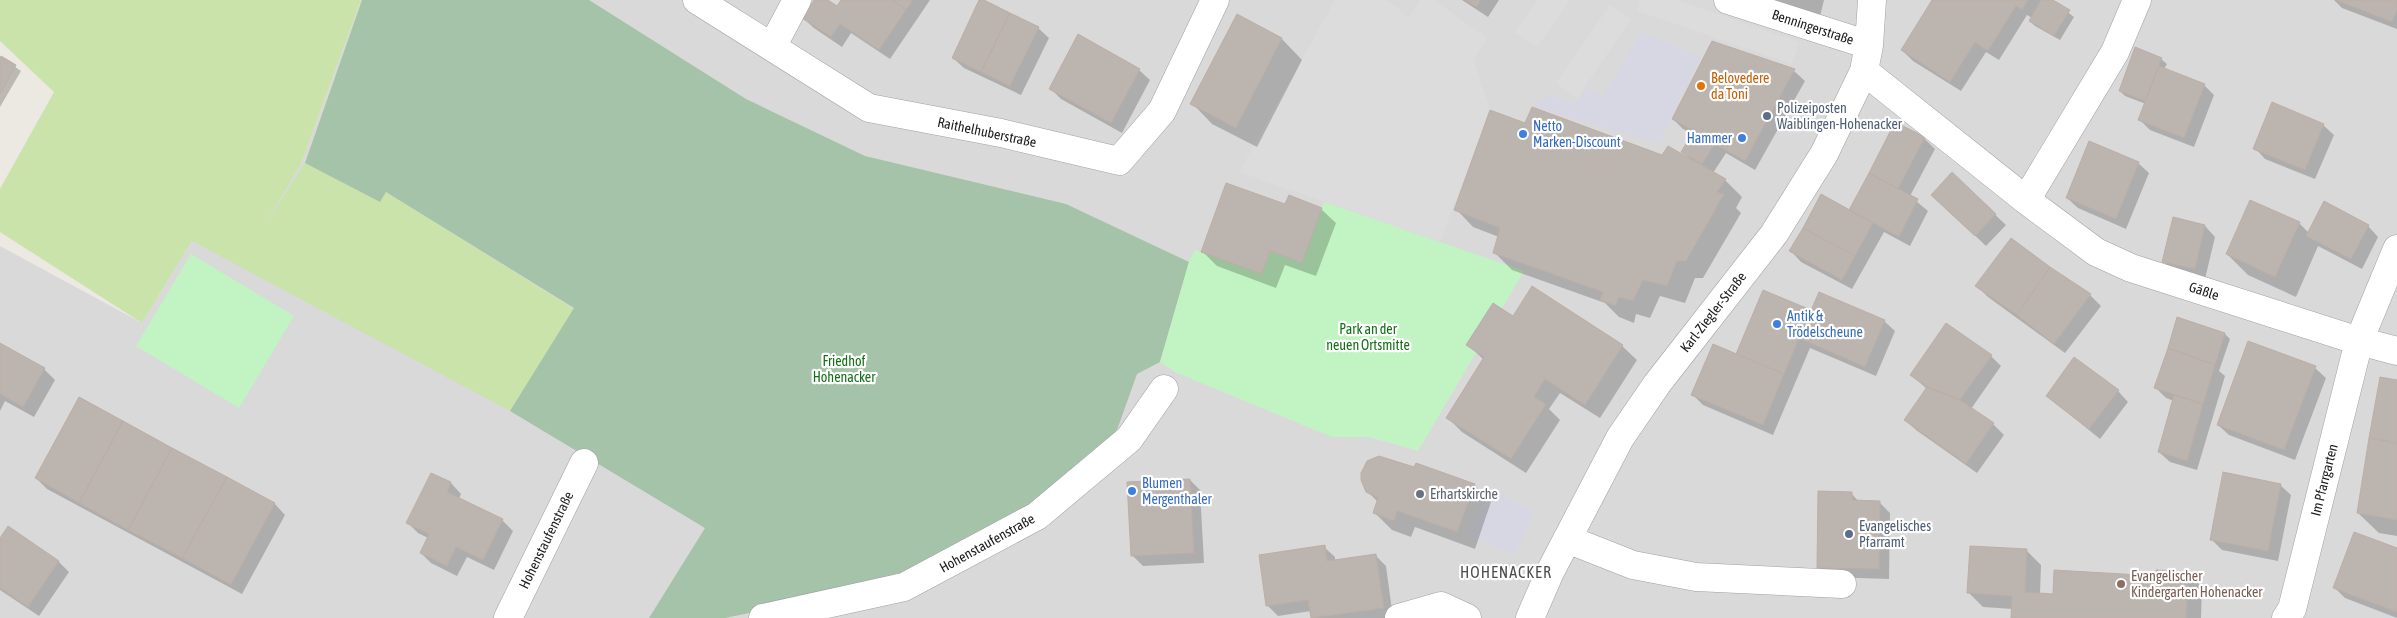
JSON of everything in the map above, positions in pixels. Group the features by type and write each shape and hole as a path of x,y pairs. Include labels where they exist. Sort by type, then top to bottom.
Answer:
{"street":[{"name":"Raithelhuberstraße","path":"696,0 869,108 1001,133 1119,160 1162,111 1216,0"},
{"path":"772,47 797,0"},
{"name":"Benningerstraße","path":"1728,0 1867,58"},
{"name":"Karl-Ziegler-Straße","path":"1530,618 1567,539 1620,438 1657,384 1774,234 1824,154 1867,58 1872,0"},
{"path":"2026,200 2115,52 2138,0"},
{"name":"Gäßle","path":"1867,58 2026,200 2096,252 2131,268 2359,341 2397,351"},
{"name":"Im Pfarrgarten","path":"2286,618 2292,609 2359,341 2397,249"},
{"name":"Hohenstaufenstraße","path":"764,618 904,587 1037,516 1129,439 1164,389"},
{"name":"Hohenstaufenstraße","path":"508,618 584,463"},
{"path":"1567,539 1633,565 1696,577 1842,584"},
{"path":"1399,618 1441,606 1467,618"}],"shaded area":[{"path":"361,0 2397,0 2397,618 0,618 0,246 142,323 192,241 301,164"},
{"path":"1335,0 1386,0 1409,17 1421,0 1434,0 1487,38 1473,60 1490,110 1440,242 1239,172"},
{"path":"1538,0 1570,0 1537,47 1515,32"},
{"path":"1640,0 1677,0 1799,42 1792,64 1637,11"},
{"path":"1610,5 1631,19 1577,98 1556,83"},
{"path":"1641,32 1701,57 1660,143 1532,107 1549,95 1576,104 1587,87 1603,96"},
{"path":"1488,490 1534,511 1515,556 1468,535"}],"green space":[{"path":"0,0 361,0 301,164 263,227 305,163 380,202 386,192 574,309 510,411 192,241 142,323 0,232 0,189 54,92 0,41"},
{"name":"Friedhof Hohenacker","path":"362,0 589,0 746,99 865,156 1066,204 1189,262 1160,362 1137,374 1117,430 1061,485 1001,527 897,578 813,600 725,618 649,618 705,528 510,411 574,308 386,192 380,202 305,163"},
{"name":"Park an der neuen Ortsmitte","path":"1324,202 1524,271 1418,451 1369,437 1332,437 1177,373 1160,362 1189,262 1195,250 1261,274 1270,251 1302,263"},
{"path":"191,254 294,316 239,408 136,346"}],"building":[{"path":"814,0 828,0 837,6 841,0 892,0 906,10 879,50 840,24 831,37 802,18"},
{"path":"892,0 913,0 906,10"},
{"path":"979,0 984,0 1010,13 981,72 952,58"},
{"path":"1466,0 1481,0 1477,7"},
{"path":"1932,0 2028,0 2022,10 2016,6 1988,51 1975,42 1950,82 1901,50"},
{"path":"2041,0 2053,0 2070,10 2054,36 2029,21"},
{"path":"2336,0 2397,0 2397,9 2392,22"},
{"path":"1010,13 1039,27 1010,86 981,72"},
{"path":"1237,14 1282,38 1236,128 1190,104"},
{"path":"1078,34 1140,69 1111,123 1049,89"},
{"path":"1712,41 1795,69 1745,161 1715,144 1702,164 1681,152 1694,131 1672,119"},
{"path":"2135,47 2162,58 2145,101 2119,91"},
{"path":"1,56 16,65 0,94 0,59"},
{"path":"2159,66 2205,84 2184,138 2138,120"},
{"path":"2272,102 2324,124 2305,170 2253,149"},
{"path":"1532,107 1662,155 1668,146 1726,179 1717,192 1724,194 1686,261 1677,261 1667,286 1643,280 1633,301 1619,297 1616,306 1600,300 1603,292 1493,253 1500,228 1454,210 1490,110 1525,123"},
{"path":"1895,122 1925,137 1898,189 1869,173"},
{"path":"2089,141 2139,162 2116,219 2066,198"},
{"path":"1952,172 1996,214 1975,236 1931,195"},
{"path":"1869,173 1918,199 1899,237 1849,210"},
{"path":"1226,183 1285,204 1289,195 1322,208 1302,263 1270,251 1262,274 1201,252"},
{"path":"1821,194 1873,223 1855,256 1803,228"},
{"path":"2250,200 2300,222 2275,277 2226,254"},
{"path":"2324,201 2369,225 2351,259 2306,236"},
{"path":"2173,217 2205,225 2195,269 2162,262"},
{"path":"1803,228 1855,256 1842,280 1789,251"},
{"path":"2011,238 2050,267 2017,315 1975,286"},
{"path":"2050,267 2091,294 2054,344 2017,315"},
{"path":"1532,286 1623,345 1585,405 1545,379 1534,397 1546,404 1511,459 1446,418 1484,357 1466,345 1493,303 1513,316"},
{"name":"Antik & Trödelscheune","path":"1763,290 1811,310 1784,374 1736,354"},
{"path":"1819,292 1885,320 1865,367 1799,338"},
{"path":"2177,317 2225,333 2215,365 2168,348"},
{"path":"1946,323 1992,355 1960,400 1927,387 1910,375"},
{"path":"2248,341 2316,366 2284,450 2217,425"},
{"path":"0,343 45,368 23,407 0,394"},
{"path":"1713,344 1784,374 1763,425 1691,395"},
{"path":"2168,348 2215,365 2203,404 2154,388"},
{"path":"2074,357 2119,390 2089,429 2046,396"},
{"path":"2380,377 2397,380 2397,443 2369,438"},
{"path":"1927,387 1960,400 1994,423 1966,464 1904,420"},
{"path":"2174,395 2203,404 2187,461 2158,452"},
{"path":"79,397 123,421 79,503 35,478"},
{"path":"123,421 172,448 128,530 79,503"},
{"path":"2369,438 2397,443 2397,520 2357,513"},
{"path":"172,448 227,477 182,558 128,530"},
{"name":"Erhartskirche","path":"1379,456 1414,467 1416,463 1475,484 1457,532 1397,511 1394,521 1373,513 1378,498 1366,492 1361,480 1361,473 1367,461"},
{"path":"2223,472 2281,484 2268,551 2210,540"},
{"path":"431,473 451,482 447,492 503,519 483,560 456,547 447,566 420,553 429,534 406,523"},
{"path":"227,477 275,503 231,585 182,558"},
{"path":"1190,479 1194,553 1131,556 1127,482"},
{"name":"Evangelisches Pfarramt","path":"1818,491 1852,492 1852,500 1880,501 1879,569 1817,568"},
{"path":"8,526 59,561 28,607 0,588 0,538"},
{"path":"2354,532 2397,548 2397,612 2333,588"},
{"path":"1325,545 1327,561 1376,554 1384,608 1311,618 1308,600 1266,606 1259,555"},
{"name":"Evangelischer Kindergarten Hohenacker","path":"1970,546 2027,549 2025,592 2053,594 2054,570 2156,576 2156,570 2188,572 2186,618 2011,618 2012,596 1967,593"}],"place":[{"name":"Belovedere da Toni","path":"1701,86"},
{"name":"Polizeiposten Waiblingen-Hohenacker","path":"1767,116"},
{"name":"Netto Marken-Discount","path":"1523,134"},
{"name":"Hammer","path":"1742,138"},
{"name":"Antik & Trödelscheune","path":"1777,324"},
{"name":"Blumen Mergenthaler","path":"1132,491"},
{"name":"Erhartskirche","path":"1420,494"},
{"name":"Evangelisches Pfarramt","path":"1849,534"},
{"name":"Evangelischer Kindergarten Hohenacker","path":"2121,584"}],"district":[{"name":"HOHENACKER","path":"1506,572"}]}
